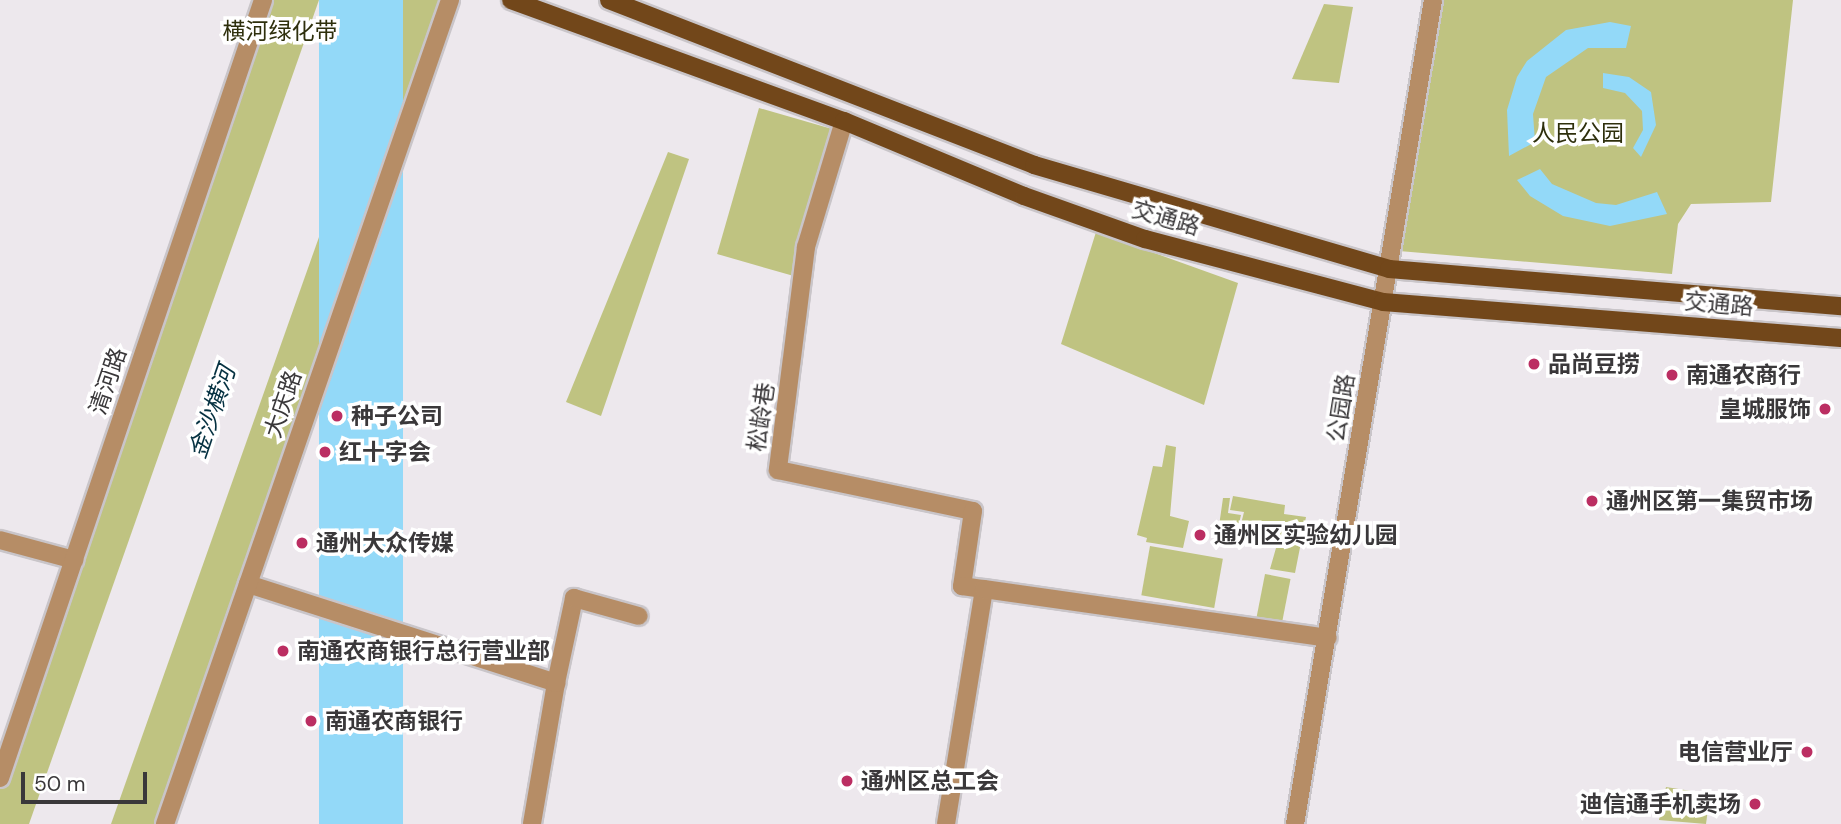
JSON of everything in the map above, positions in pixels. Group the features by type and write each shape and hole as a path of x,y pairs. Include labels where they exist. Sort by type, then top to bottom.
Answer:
{"main road":[{"name":"交通路","path":"511,0 844,121 1024,196 1145,239 1383,302 1841,338"},
{"name":"交通路","path":"609,0 1034,165 1389,269 1841,306"}],"street":[{"name":"清河路","path":"0,778 262,0"},
{"name":"大庆路","path":"165,824 450,0"},
{"name":"公园路","path":"1295,824 1433,0"},
{"name":"松龄巷","path":"844,121 806,247 778,470 973,511 962,586 1328,638"},
{"path":"0,540 74,560"},
{"path":"248,584 556,683"},
{"path":"946,824 984,589"},
{"path":"532,824 556,683 574,598 639,616"}],"green space":[{"name":"横河绿化带","path":"262,0 319,0 29,824 0,824 0,778"},
{"name":"横河绿化带","path":"403,0 450,0 165,824 111,824"},
{"name":"人民公园","path":"1438,0 1793,0 1771,202 1691,204 1678,224 1672,274 1399,251"},
{"path":"1324,4 1353,7 1339,83 1292,79"},
{"path":"759,108 833,129 791,275 717,254"},
{"path":"668,152 689,159 601,416 566,402"},
{"path":"1096,232 1238,283 1204,405 1061,344"},
{"path":"1166,445 1176,447 1170,516 1189,521 1183,548 1146,542 1147,538 1137,535 1153,466 1162,467"},
{"path":"1233,496 1285,505 1284,514 1306,517 1295,573 1270,569 1276,548 1269,546 1271,535 1240,528 1244,512 1230,510"},
{"path":"1223,498 1230,498 1228,513 1241,515 1238,528 1219,526"},
{"path":"1150,546 1223,559 1214,608 1141,595"},
{"path":"1265,574 1291,579 1281,626 1256,621"},
{"path":"1666,787 1710,794 1706,824 1659,820"}],"water":[{"path":"319,0 403,0 403,824 319,824"},
{"path":"1610,22 1631,26 1626,48 1588,48 1546,77 1533,114 1535,142 1509,156 1507,110 1517,77 1527,61 1566,30"},
{"path":"1603,73 1629,77 1651,92 1656,125 1641,157 1633,148 1643,130 1642,111 1625,93 1603,88"},
{"path":"1540,169 1552,184 1596,203 1616,205 1657,192 1667,214 1610,226 1563,216 1530,196 1517,180"}],"place":[{"name":"品尚豆捞","path":"1534,364"},
{"name":"南通农商行","path":"1672,375"},
{"name":"皇城服饰","path":"1825,409"},
{"name":"种子公司","path":"337,416"},
{"name":"红十字会","path":"325,452"},
{"name":"通州区第一集贸市场","path":"1592,501"},
{"name":"通州区实验幼儿园","path":"1200,535"},
{"name":"通州大众传媒","path":"302,543"},
{"name":"南通农商银行总行营业部","path":"283,651"},
{"name":"南通农商银行","path":"311,721"},
{"name":"电信营业厅","path":"1807,752"},
{"name":"通州区总工会","path":"847,781"},
{"name":"迪信通手机卖场","path":"1755,804"}],"water label":[{"name":"金沙横河","path":"212,412"}]}
